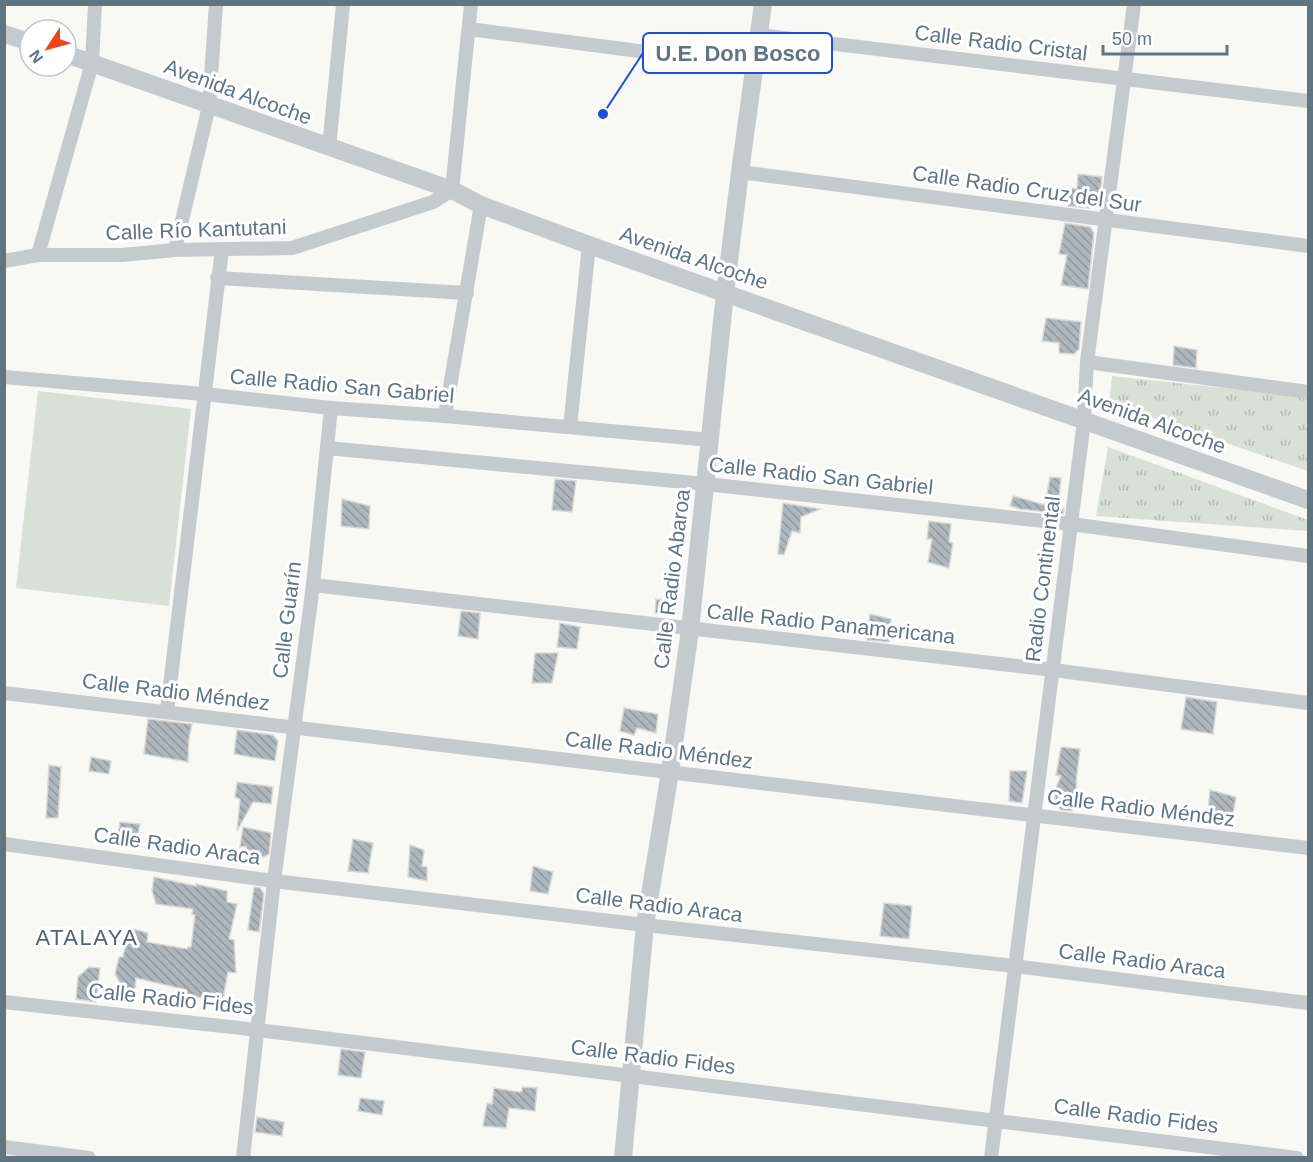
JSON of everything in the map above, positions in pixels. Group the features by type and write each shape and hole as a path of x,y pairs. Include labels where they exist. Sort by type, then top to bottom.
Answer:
{"street":[{"path":"38,255 92,63 95,4"},
{"path":"174,250 209,106 216,4"},
{"path":"329,148 343,4"},
{"path":"452,190 471,4"},
{"name":"Calle Radio Abaroa","path":"623,1158 645,925 690,630 725,293 763,4"},
{"name":"Radio Continental","path":"991,1158 1084,421 1086,362 1134,4"},
{"path":"468,29 754,66"},
{"name":"Calle Radio Cristal","path":"760,35 1308,101"},
{"name":"Avenida Alcoche","path":"78,58 452,190 481,205 589,245 1308,500"},
{"name":"Calle Radio Cruz del Sur","path":"740,172 1308,246"},
{"name":"Calle Río Kantutani","path":"4,261 38,255 122,255 174,250 292,248 433,202 452,190"},
{"path":"445,416 481,205"},
{"path":"570,427 589,245"},
{"path":"167,711 222,249"},
{"path":"217,279 466,293"},
{"path":"1086,362 1308,392"},
{"name":"Calle Radio San Gabriel","path":"4,377 204,394 331,408 711,440"},
{"name":"Calle Guarín","path":"243,1158 274,881 313,585 331,408"},
{"name":"Calle Radio San Gabriel","path":"327,448 706,484 1071,524 1308,556"},
{"name":"Calle Radio Panamericana","path":"313,585 1053,670 1308,703"},
{"name":"Calle Radio Méndez","path":"4,693 1308,848"},
{"name":"Calle Radio Araca","path":"4,844 274,881 1014,966 1308,1004"},
{"name":"Calle Radio Fides","path":"4,1002 258,1030 1297,1158"},
{"path":"4,1146 89,1158"}],"green space":[{"path":"1112,376 1308,397 1308,471 1109,403"},
{"path":"38,391 191,409 169,606 16,588"},
{"path":"1108,447 1308,520 1308,531 1096,516"}],"building":[{"path":"1078,174 1102,177 1099,203 1096,206 1089,208 1068,206 1069,188 1077,189"},
{"path":"1065,223 1090,227 1094,233 1088,289 1061,285 1067,255 1059,254"},
{"path":"1046,318 1081,322 1079,349 1074,354 1059,353 1059,343 1042,341"},
{"path":"1174,346 1197,350 1196,368 1173,365"},
{"path":"1050,477 1061,478 1058,508 1064,509 1063,514 1010,506 1013,496 1045,505"},
{"path":"555,479 576,481 572,512 552,510"},
{"path":"342,499 370,506 369,529 341,526"},
{"path":"783,503 820,509 801,517 800,533 792,531 784,555 778,554"},
{"path":"929,521 951,524 949,542 953,543 949,568 928,562 932,539 927,539"},
{"path":"656,599 676,601 674,611 668,615 655,613"},
{"path":"461,611 480,613 478,639 458,636"},
{"path":"870,614 891,619 889,642 867,640"},
{"path":"560,623 580,627 577,649 557,647"},
{"path":"535,653 558,653 552,683 532,683"},
{"path":"1186,697 1217,702 1213,734 1181,729"},
{"path":"624,708 658,714 656,733 637,728 634,735 620,731"},
{"path":"148,719 192,724 188,762 144,754"},
{"path":"237,730 273,735 278,741 275,761 234,754"},
{"path":"1061,747 1080,749 1072,811 1061,810 1055,802 1055,790 1061,776 1056,775"},
{"path":"91,757 111,761 109,774 89,771"},
{"path":"49,765 61,767 58,818 46,818"},
{"path":"1010,771 1027,771 1022,803 1009,801"},
{"path":"237,782 273,787 271,804 253,802 237,831 240,799 235,797"},
{"path":"1210,790 1236,797 1233,814 1208,812"},
{"path":"1129,801 1147,805 1143,818 1126,816"},
{"path":"120,822 140,824 136,843 117,840"},
{"path":"243,827 271,833 269,854 264,857 247,853 246,846 240,847"},
{"path":"353,839 373,843 368,873 348,871"},
{"path":"410,845 424,850 422,866 427,867 427,881 408,877"},
{"path":"533,866 553,872 548,894 530,891"},
{"path":"154,877 227,891 227,902 237,904 229,939 234,940 236,973 228,972 223,999 182,996 183,989 136,978 135,989 123,988 115,974 119,957 123,957 129,928 148,933 147,942 187,949 191,947 195,915 192,914 193,909 156,904 152,891"},
{"path":"254,887 260,888 264,894 259,932 248,930"},
{"path":"884,903 912,906 909,939 880,936"},
{"path":"89,967 100,968 96,1002 76,999 78,977"},
{"path":"341,1049 365,1052 361,1078 338,1075"},
{"path":"522,1087 537,1088 535,1111 509,1108 506,1128 483,1126 487,1103 492,1104 494,1088 519,1092 522,1091"},
{"path":"360,1098 384,1101 382,1115 358,1111"},
{"path":"257,1117 284,1122 282,1136 255,1132"}],"place":[{"name":"U.E. Don Bosco","path":"603,114"}],"district":[{"name":"ATALAYA","path":"87,937"}]}
